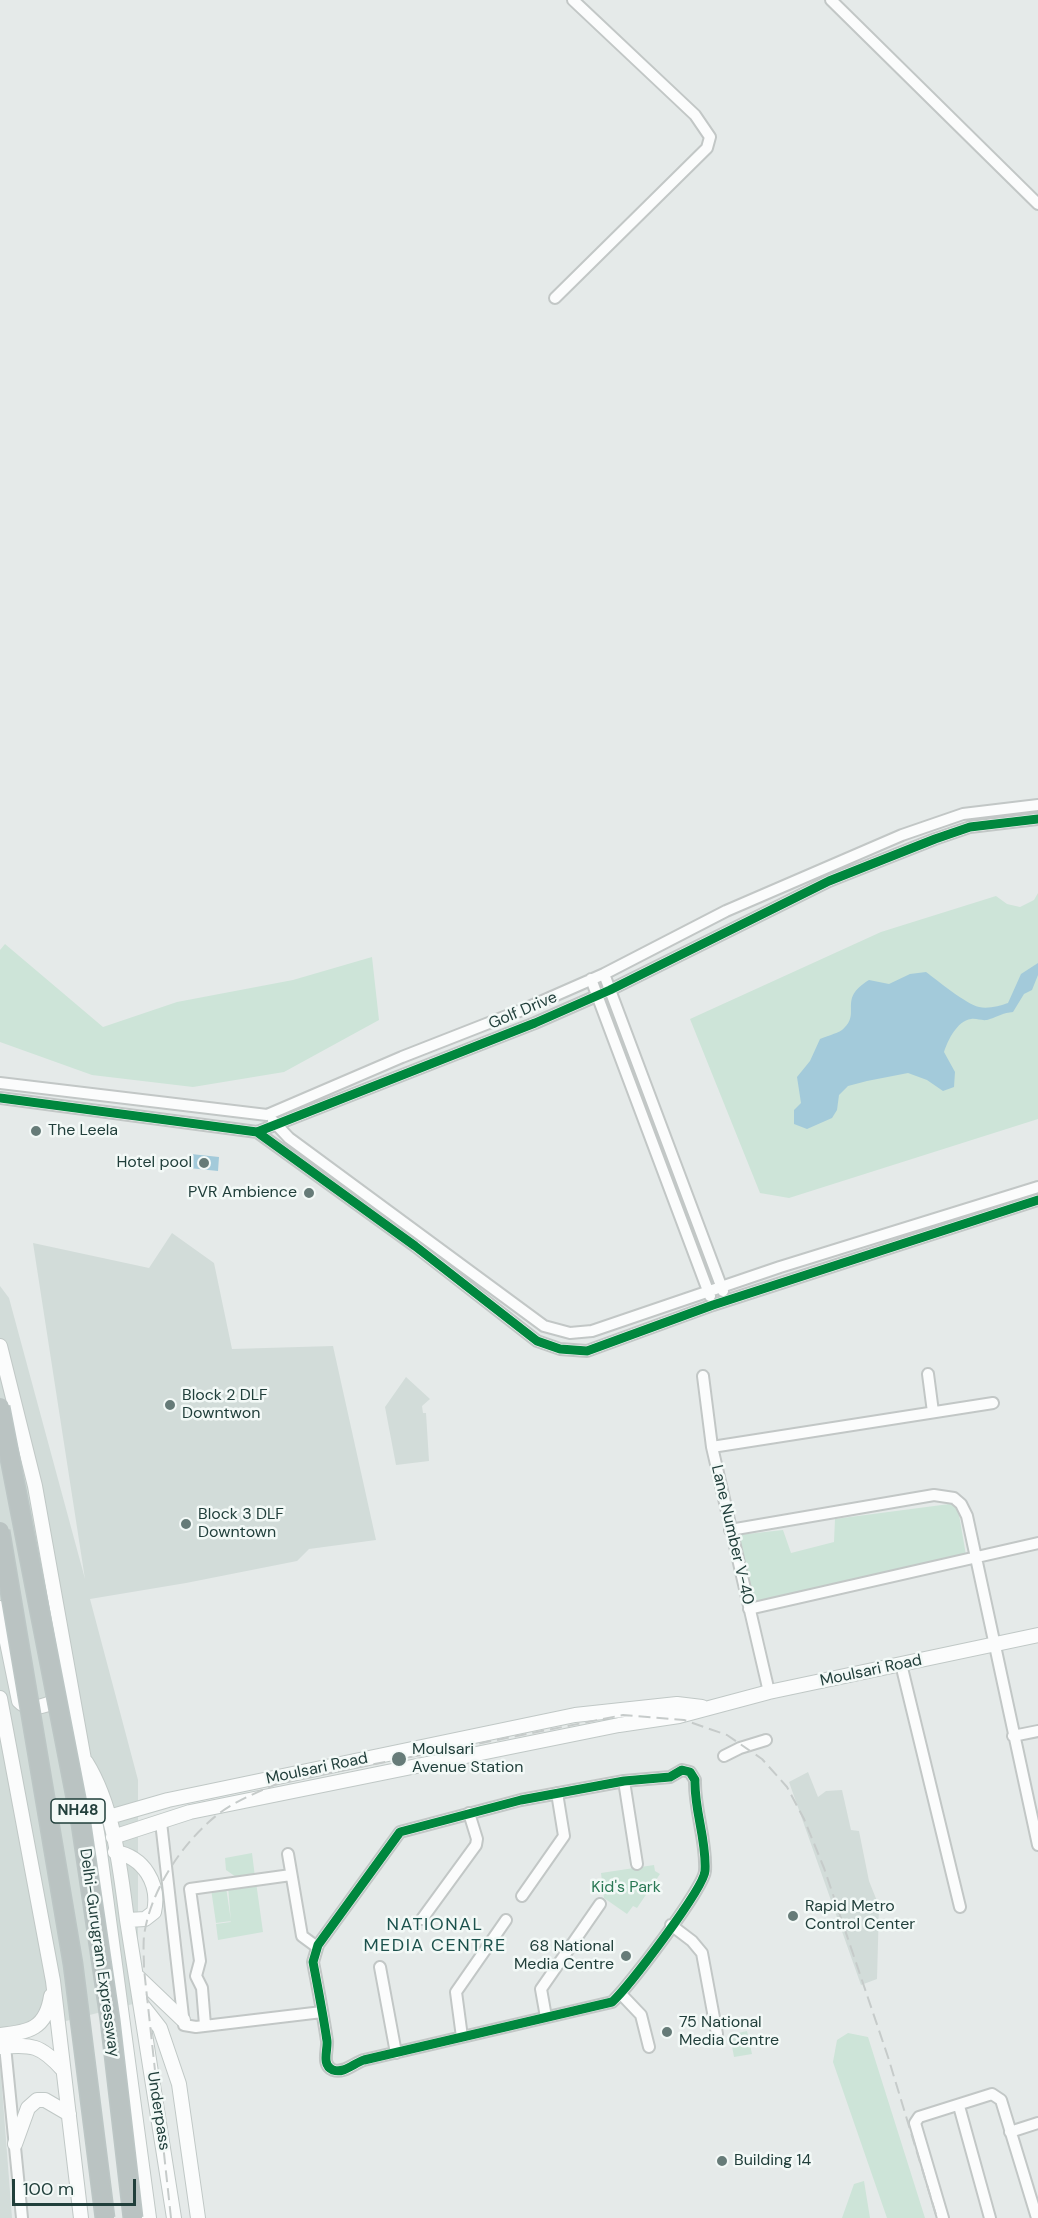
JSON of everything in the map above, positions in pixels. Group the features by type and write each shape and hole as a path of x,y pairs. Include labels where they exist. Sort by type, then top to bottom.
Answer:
{"highway":[{"name":"Delhi-Gurugram Expressway","path":"0,1407 81,1824 110,2020 133,2218"},
{"name":"Delhi-Gurugram Expressway","path":"0,1531 73,1964 105,2218"}],"main road":[{"path":"0,1346 35,1485 69,1676 126,2030 149,2218"},
{"path":"0,1608 17,1697 22,1705 36,1707 55,1702 63,1694 69,1676"},
{"name":"Moulsari Road","path":"113,1837 135,1832 190,1812 608,1727 679,1716 769,1692 1038,1635"},
{"path":"0,1698 53,1981 81,2218"},
{"name":"Moulsari Road","path":"109,1817 168,1800 575,1715 677,1704 704,1708"},
{"name":"Underpass","path":"82,1755 97,1779 113,1837 138,1977 174,2218"},
{"path":"125,1812 126,1825 135,1832"},
{"path":"115,1852 138,1862 152,1881 155,1890 154,1912 145,1918 128,1920"},
{"path":"138,1977 183,2020"},
{"path":"2,2043 28,2032 42,2022 50,2007 53,1981"},
{"path":"141,2003 160,2028 179,2084 198,2218"},
{"path":"2,2043 35,2046 63,2070"},
{"path":"15,2144 28,2108 37,2100 45,2100 69,2114"}],"street":[{"path":"555,298 707,148 710,137 695,115 573,0"},
{"path":"831,0 1038,204"},
{"name":"Golf Drive","path":"267,1115 591,980 726,911 902,835 963,814 1038,805"},
{"name":"Golf Drive","path":"0,1098 257,1132 484,1044 610,990 800,895 935,838 970,827 1038,819"},
{"path":"604,974 726,1301"},
{"path":"591,980 713,1305"},
{"path":"479,1028 484,1044"},
{"path":"0,1083 267,1115 289,1138 536,1320 553,1329 570,1333 592,1331 722,1286 1038,1187"},
{"path":"257,1132 415,1246 541,1343 587,1351 713,1305 1038,1200"},
{"path":"849,1246 853,1259"},
{"path":"928,1374 933,1412"},
{"name":"Lane Number V-40","path":"703,1376 712,1447 769,1692"},
{"path":"712,1447 993,1403"},
{"path":"730,1530 943,1495 954,1498 961,1504 977,1557 1013,1736 1035,1819 1038,1845"},
{"path":"749,1609 1038,1543"},
{"path":"901,1664 960,1907"},
{"path":"1013,1736 1038,1731"},
{"path":"724,1756 766,1740"},
{"path":"682,1770 690,1772 695,1780 705,1872 703,1880 621,1994 612,2002 599,2006 355,2063 342,2071 333,2070 325,2059 327,2044 313,1962 317,1947 400,1832 469,1813 557,1793 624,1781 670,1777 682,1770"},
{"path":"624,1781 637,1864"},
{"path":"522,1896 564,1836 557,1793"},
{"path":"422,1919 476,1845 477,1839 469,1813"},
{"path":"161,1822 183,2020 188,2027 322,2012"},
{"path":"288,1854 302,1936 317,1947"},
{"path":"206,2025 202,1988 196,1976 200,1961 190,1889 291,1875"},
{"path":"546,2017 541,1989 600,1904"},
{"path":"462,2037 456,1992 506,1920"},
{"path":"671,1925 692,1941 702,1953 717,2034"},
{"path":"380,1967 396,2054"},
{"path":"621,1994 642,2018 649,2047"},
{"path":"2,2043 22,2218"},
{"path":"944,2218 915,2123 919,2118 992,2094 1001,2100 1010,2132 1033,2186 1036,2218"},
{"path":"959,2106 990,2218"},
{"path":"1010,2132 1038,2123"}],"shaded area":[{"path":"172,1233 214,1263 232,1349 333,1346 376,1540 309,1549 297,1561 90,1599 138,1780 138,1977 133,2004 58,2023 0,2029 0,1286 9,1298 85,1579 33,1243 149,1268"},
{"path":"406,1377 430,1399 422,1406 423,1413 426,1413 429,1461 396,1465 385,1407"},
{"path":"808,1772 818,1797 826,1791 842,1790 851,1830 859,1831 869,1881 879,1906 877,1979 861,1985 789,1782"},
{"path":"0,2062 12,2218 0,2218"}],"green space":[{"path":"1038,893 1038,1119 789,1198 760,1193 690,1019 881,932 996,896 1007,904 1020,907 1034,900"},
{"path":"5,944 103,1027 177,1002 293,980 372,957 379,1020 284,1072 193,1087 92,1075 0,1042 0,950"},
{"path":"957,1503 967,1561 752,1603 738,1535 783,1530 791,1553 834,1542 835,1519"},
{"path":"252,1853 255,1877 239,1879 226,1870 225,1858"},
{"name":"Kid's Park","path":"654,1865 655,1871 660,1874 637,1908 633,1906 627,1914 604,1898 601,1873"},
{"path":"256,1882 263,1932 218,1940 216,1924 231,1922 228,1886"},
{"path":"226,1887 231,1921 216,1923 211,1889"},
{"path":"747,2031 752,2054 734,2057 730,2035"},
{"path":"848,2033 868,2037 925,2218 887,2218 833,2062 837,2040"},
{"path":"864,2181 870,2218 842,2218 854,2184"}],"water":[{"path":"1038,963 1038,975 1032,990 1024,994 1013,1012 987,1020 966,1020 954,1032 944,1052 955,1072 954,1087 943,1091 927,1080 908,1073 867,1081 848,1086 839,1095 837,1110 832,1118 807,1129 794,1124 794,1110 801,1103 797,1077 810,1061 820,1039 842,1030 848,1024 851,1000 859,987 869,980 889,984 910,974 926,972 967,1002 979,1007 990,1007 1008,1003 1021,974"},
{"name":"Hotel pool","path":"191,1154 219,1157 218,1171 189,1168"}],"railway":[{"path":"171,2218 144,1969 144,1940 147,1919 161,1885 192,1839 224,1810 279,1783 623,1715 684,1720 727,1735 762,1759 787,1787 804,1819 824,1868 888,2057 937,2218"}],"cycle path":[{"path":"0,1098 257,1132 535,1023 610,990 829,881 970,827 1038,819"},
{"path":"257,1132 415,1246 537,1341 560,1349 587,1351 713,1305 1038,1200"},
{"path":"682,1770 690,1772 695,1780 705,1871 679,1916 648,1959 612,2002 364,2060 341,2071 329,2068 326,2061 327,2041 313,1962 318,1945 400,1832 521,1800 624,1781 670,1777 682,1770"}],"place":[{"name":"The Leela","path":"36,1131"},
{"name":"Hotel pool","path":"204,1163"},
{"name":"PVR Ambience","path":"309,1193"},
{"name":"Block 2 DLF Downtwon","path":"170,1405"},
{"name":"Block 3 DLF Downtown","path":"186,1524"},
{"name":"Moulsari Avenue Station","path":"399,1759"},
{"name":"Rapid Metro Control Center","path":"793,1916"},
{"name":"68 National Media Centre","path":"626,1956"},
{"name":"75 National Media Centre","path":"667,2032"},
{"name":"Building 14","path":"722,2161"}],"district":[{"name":"NATIONAL MEDIA CENTRE","path":"435,1935"}]}
